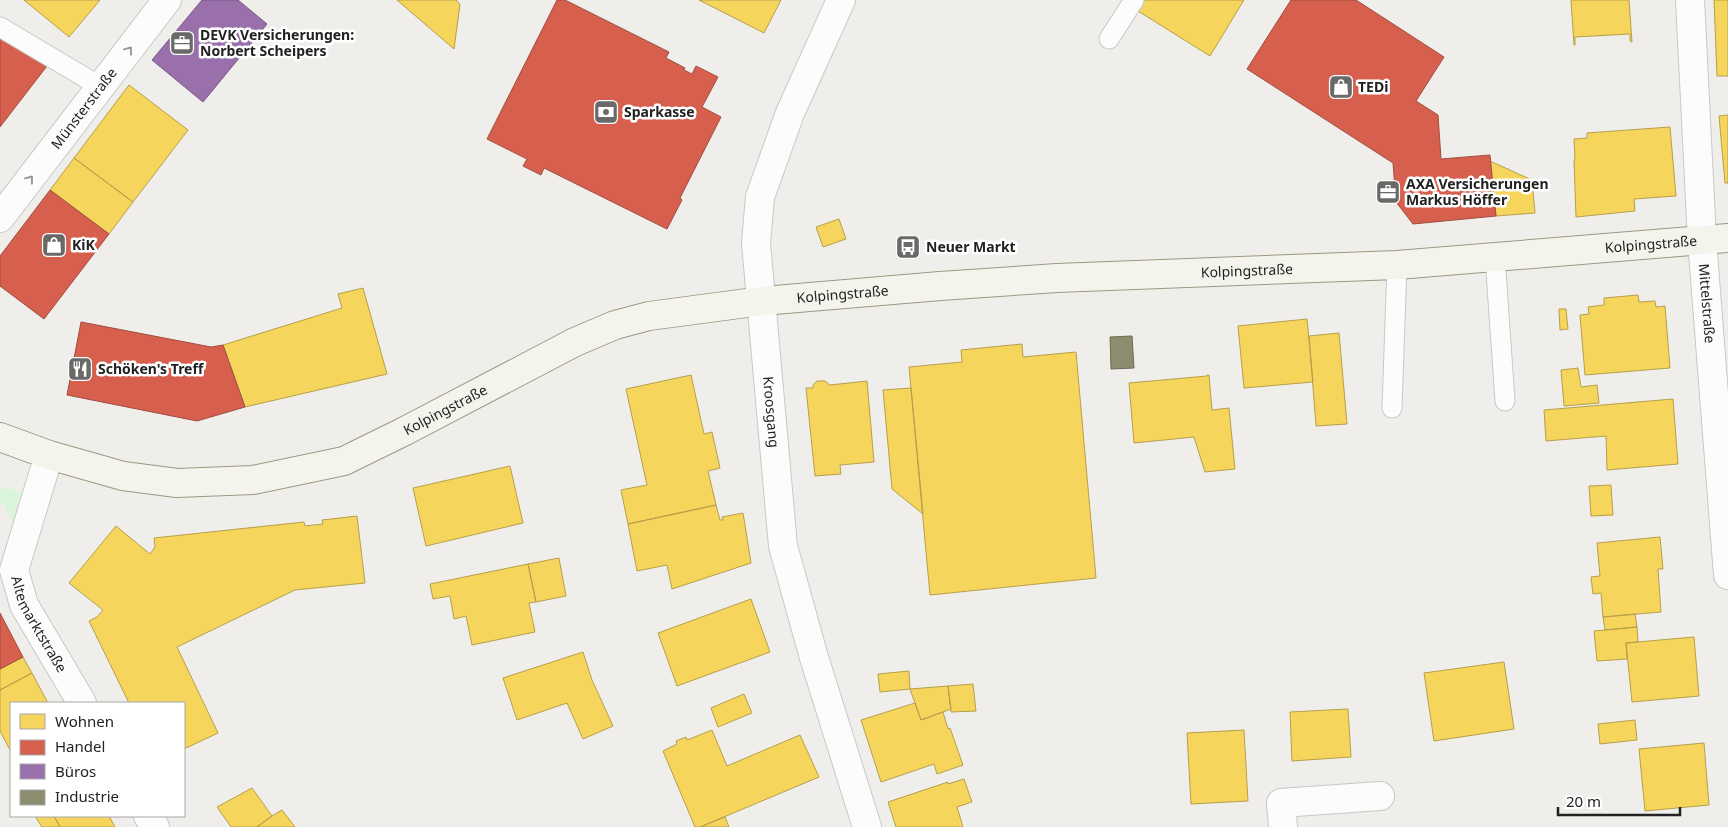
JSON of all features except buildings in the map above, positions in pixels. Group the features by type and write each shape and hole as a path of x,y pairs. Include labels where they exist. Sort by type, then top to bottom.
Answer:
{"street":[{"name":"Münsterstraße","path":"0,218 167,0"},
{"name":"Kroosgang","path":"841,0 790,112 760,197 756,243 783,546 813,654 867,827"},
{"name":"Mittelstraße","path":"1690,0 1715,239 1728,576"},
{"name":"Kolpingstraße","path":"0,437 49,455 122,476 177,484 253,480 344,461 575,342 615,325 649,316 762,301 940,286 1057,278 1397,265 1715,239"},
{"name":"Altemarktstraße","path":"49,455 14,570 24,605 81,702"},
{"path":"1283,827 1281,803 1380,796"}],"lane":[{"path":"1109,40 1134,0"},
{"path":"0,27 101,87"},
{"path":"1495,257 1505,401"},
{"path":"1392,408 1397,265"}],"green space":[{"path":"0,486 42,497 16,529 4,504 0,505"}],"place":[{"name":"DEVK Versicherungen: Norbert Scheipers","path":"182,43"},
{"name":"TEDi","path":"1341,87"},
{"name":"Sparkasse","path":"606,112"},
{"name":"AXA Versicherungen Markus Höffer","path":"1388,192"},
{"name":"KiK","path":"54,245"},
{"name":"Neuer Markt","path":"908,247"},
{"name":"Schöken's Treff","path":"80,369"}]}
